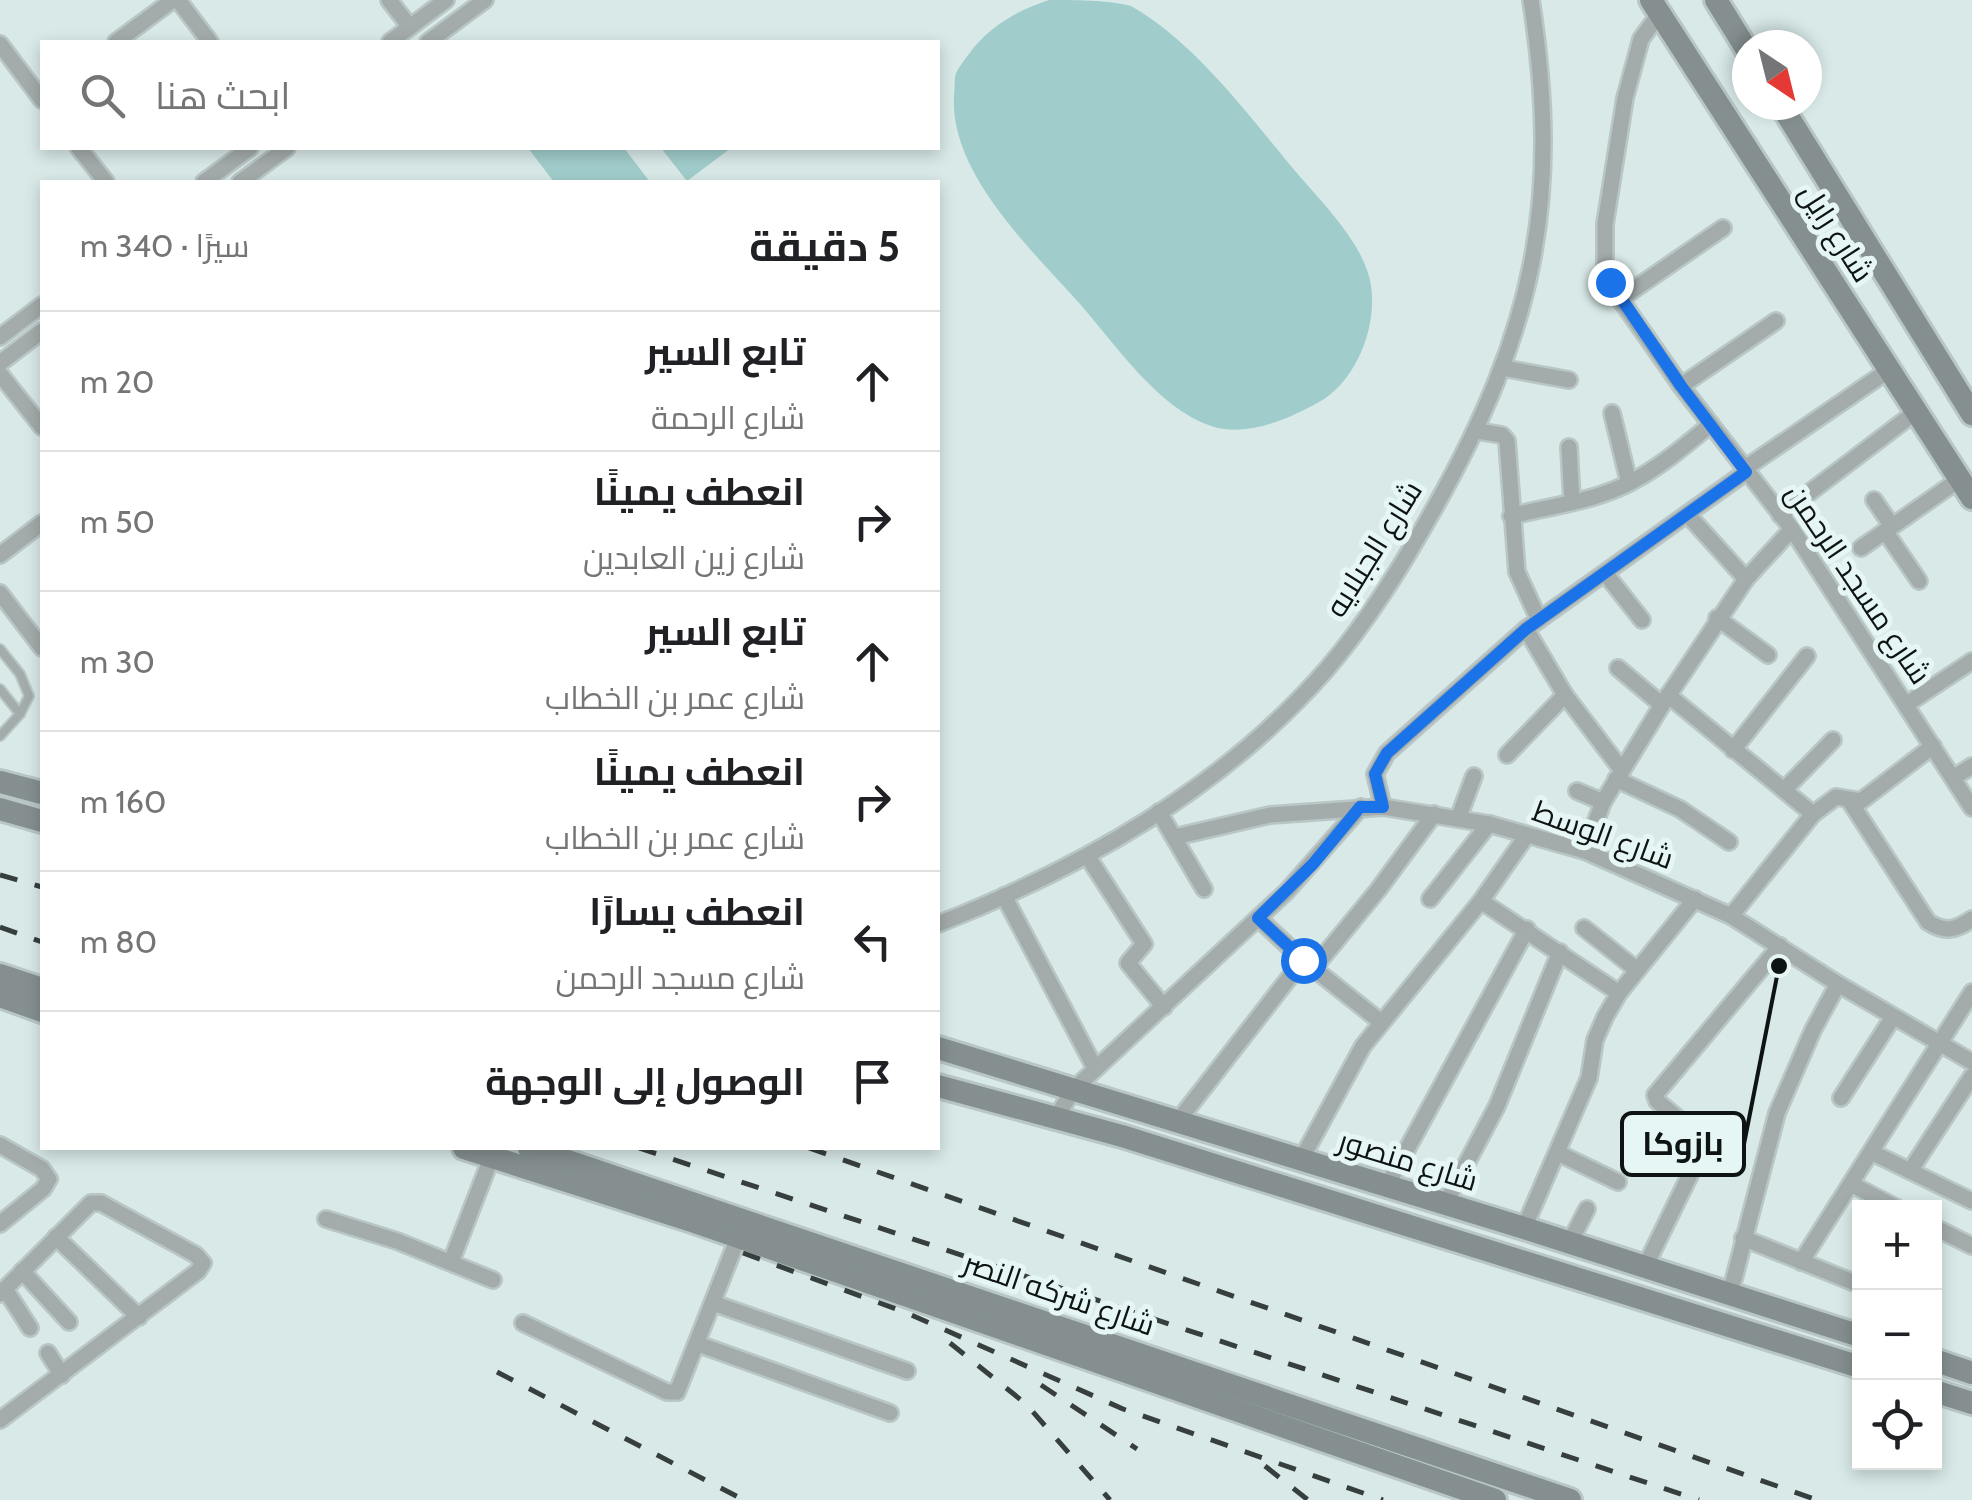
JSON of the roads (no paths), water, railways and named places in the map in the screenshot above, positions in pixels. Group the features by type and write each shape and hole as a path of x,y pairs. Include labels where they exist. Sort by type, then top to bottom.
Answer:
{"street":[{"path":"119,40 176,0 208,40"},
{"path":"390,0 410,27"},
{"path":"393,40 446,0"},
{"path":"431,40 485,0"},
{"name":"شارع الجبلايه","path":"940,923 1088,857 1160,812 1260,734 1325,670 1394,578 1477,430 1523,311 1535,258 1542,198 1544,101 1532,0"},
{"path":"1716,0 1735,30"},
{"name":"شارع مسجد الرحمن","path":"1655,7 1634,56 1604,224 1605,272 1681,386 1792,529 1972,808"},
{"name":"شارع رايل","path":"1655,7 1966,489"},
{"path":"0,44 40,95"},
{"name":"شارع رايل","path":"1790,120 1972,414"},
{"path":"81,150 104,180"},
{"path":"207,180 247,150"},
{"path":"243,180 284,150"},
{"path":"1620,299 1724,228"},
{"path":"0,336 40,306"},
{"path":"1681,386 1776,321"},
{"path":"0,362 40,332"},
{"path":"1503,368 1569,380"},
{"path":"1383,807 1375,774 1382,758 1532,624 1889,370"},
{"path":"0,374 40,425"},
{"path":"1780,515 1916,411"},
{"path":"1612,413 1629,484"},
{"path":"1511,516 1629,484 1710,425"},
{"path":"1477,430 1507,441 1517,572 1532,624 1565,695 1618,774 1729,842"},
{"path":"1569,447 1572,502"},
{"path":"1861,548 1889,528 1966,489"},
{"path":"1874,500 1919,581"},
{"path":"1688,515 1746,579"},
{"path":"0,555 40,525"},
{"path":"1584,851 1618,774 1717,618 1792,529"},
{"path":"1605,573 1642,620"},
{"path":"0,593 40,645"},
{"path":"1717,618 1768,654"},
{"path":"1732,750 1808,656"},
{"path":"1907,704 1967,665 1972,682"},
{"path":"1618,668 1813,814"},
{"path":"1507,755 1565,695"},
{"path":"1784,790 1834,740"},
{"path":"1731,916 1813,814 1836,796 1861,800 1933,746"},
{"path":"1954,778 1972,766"},
{"path":"1458,818 1474,776"},
{"path":"0,782 40,792"},
{"path":"1577,791 1603,802"},
{"path":"1849,800 1928,922 1953,930 1972,918"},
{"path":"1056,1118 1073,1090 1313,864 1360,807"},
{"name":"شارع الوسط","path":"1174,838 1260,816 1360,807 1383,807 1488,824 1584,851 1731,916 1972,1062"},
{"path":"0,809 40,820"},
{"path":"1160,812 1204,889"},
{"path":"1178,1121 1308,964 1378,890 1434,814"},
{"path":"1430,900 1488,824"},
{"path":"1301,1160 1380,1022 1481,901 1527,835"},
{"path":"1088,857 1144,944 1128,962 1164,1006"},
{"path":"1004,896 1095,1068"},
{"path":"1524,1228 1593,1067 1595,1040 1619,994 1694,898"},
{"path":"1481,901 1619,994"},
{"path":"1258,918 1380,1022"},
{"path":"1584,928 1638,970"},
{"path":"1387,1186 1527,930"},
{"path":"1645,1267 1706,1142 1657,1101 1655,1095 1780,946"},
{"path":"1445,1204 1497,1106 1560,952"},
{"path":"0,975 40,988"},
{"path":"1730,1294 1777,1112 1838,984"},
{"path":"1802,1262 1972,992"},
{"path":"0,996 40,1010"},
{"path":"1841,1098 1892,1017"},
{"name":"شارع منصور","path":"940,1049 1570,1242 1852,1333"},
{"path":"1910,1171 1972,1076"},
{"name":"شارع منصور","path":"940,1087 1056,1118 1852,1365"},
{"path":"0,1224 44,1189 49,1179 42,1169 2,1150"},
{"name":"شارع شركه النصر","path":"471,1150 738,1238 1495,1500"},
{"name":"شارع شركه النصر","path":"535,1150 1570,1500"},
{"path":"1871,1152 1972,1201"},
{"path":"1558,1153 1618,1182"},
{"path":"451,1262 492,1156"},
{"path":"1851,1184 1882,1200"},
{"path":"0,1420 139,1318 198,1271 203,1262 101,1203 86,1206 2,1292 30,1328"},
{"path":"1570,1242 1587,1209"},
{"path":"326,1219 397,1241 494,1280"},
{"path":"1942,1231 1972,1246"},
{"path":"56,1237 139,1318"},
{"path":"523,1323 670,1394 680,1390 738,1238"},
{"path":"1743,1238 1852,1282"},
{"path":"22,1271 68,1322"},
{"path":"713,1303 907,1371"},
{"path":"698,1344 890,1414"},
{"path":"48,1353 62,1375"},
{"path":"1942,1363 1972,1372"},
{"path":"1942,1394 1972,1403"}],"lane":[{"path":"0,649 28,686 29,696 20,714 0,736"},
{"path":"0,689 20,714"}],"railway":[{"path":"0,875 40,886"},
{"path":"0,927 40,941"},
{"path":"645,1150 1699,1500"},
{"path":"815,1150 1817,1500"},
{"path":"743,1253 907,1313 1123,1409 1383,1500"},
{"path":"950,1343 1026,1404 1110,1500"},
{"path":"497,1372 744,1500"},
{"path":"1041,1385 1137,1449"},
{"path":"1265,1466 1308,1500"}],"place":[{"name":"بازوكا","path":"1779,966"}]}
